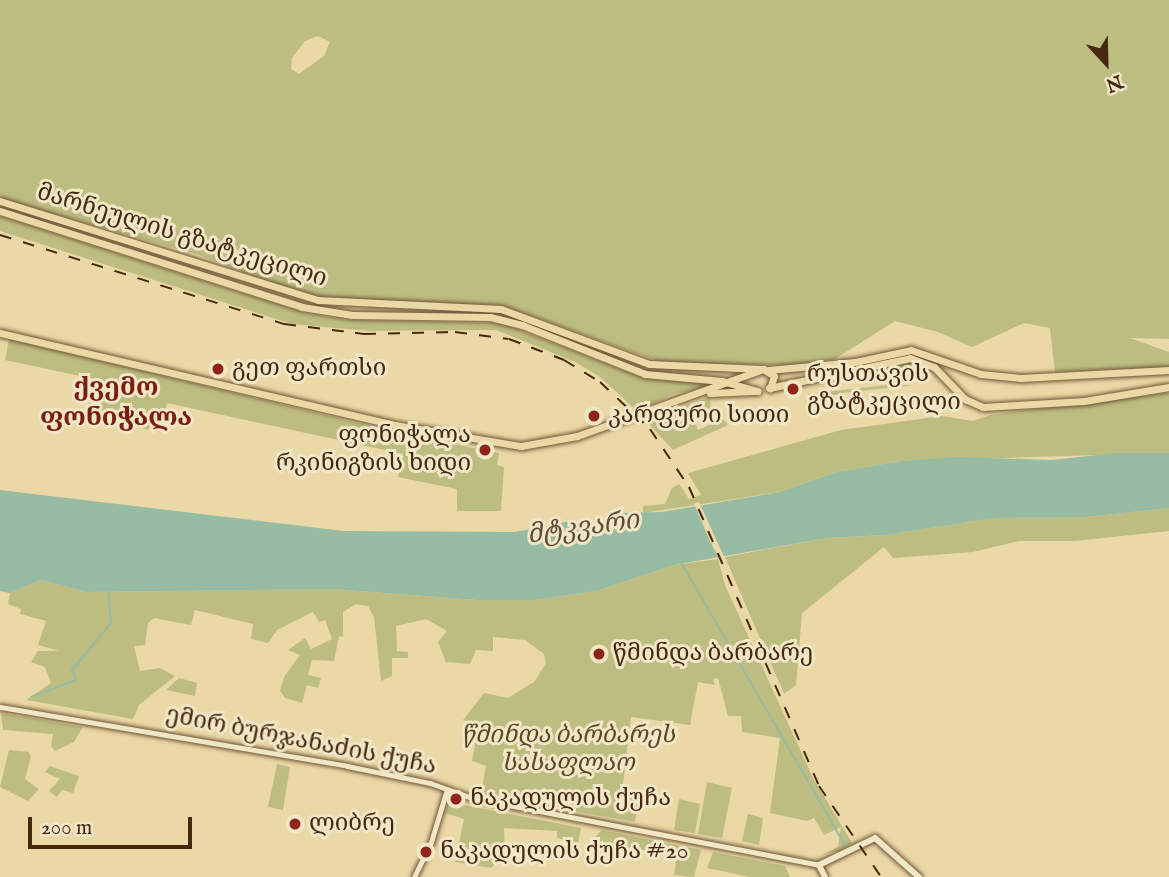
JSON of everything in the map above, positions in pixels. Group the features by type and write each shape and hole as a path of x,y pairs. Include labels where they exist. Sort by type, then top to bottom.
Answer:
{"highway":[{"name":"მარნეულის გზატკეცილი","path":"0,201 137,240 318,300 501,309 649,364 767,370"},
{"name":"მარნეულის გზატკეცილი","path":"0,211 302,307 352,315 490,317 522,325 645,374 734,382 755,389"},
{"path":"0,333 383,422 503,444 535,445 577,436 753,373 911,350 981,374 1021,378 1169,370"},
{"path":"699,394 769,388 910,358 934,367 965,399 983,407 1084,401 1169,387"},
{"path":"767,370 775,381 769,388"},
{"path":"753,373 749,380 755,389"}],"main road":[{"path":"825,877 819,865 875,838 919,877"}],"street":[{"name":"ემირ ბურჯანაძის ქუჩა","path":"0,707 347,766 447,789 472,798 819,865"},
{"path":"414,877 431,842 447,789"}],"green space":[{"path":"0,0 1169,0 1169,339 1130,338 1169,352 1169,367 1055,372 1050,328 1024,323 972,347 938,332 895,321 835,359 800,365 664,363 501,305 337,301 286,289 199,255 0,199","holes":["318,36 330,42 324,56 299,74 291,69 292,58 305,41"]},
{"path":"0,216 308,314 349,320 501,323 645,379 722,384 673,394 637,411 600,377 575,362 496,330 368,331 292,324 0,231"},
{"path":"9,339 411,436 499,453 497,465 504,467 501,511 457,511 457,489 398,477 403,454 167,403 160,432 86,416 94,379 5,360"},
{"path":"909,363 921,365 929,379 896,375 815,383"},
{"path":"887,385 915,385 842,393 809,402 808,394"},
{"path":"1169,393 1169,453 901,461 836,472 780,492 643,513 643,506 665,504 672,488 679,484 689,499 701,495 688,473 841,430 942,416 973,421 990,415"},
{"path":"710,397 711,409 691,412 698,430 723,419 728,425 673,450 645,420"},
{"path":"1169,508 1169,531 1074,541 1019,541 973,552 893,558 884,547 802,613 796,685 784,694 725,557 827,538 886,535 994,518 1087,517"},
{"name":"წმინდა ბარბარეს სასაფლაო","path":"718,559 725,585 813,778 852,843 841,850 822,855 838,847 841,827 824,835 814,818 807,821 770,813 780,738 742,732 741,716 728,716 718,678 713,679 715,685 698,682 690,725 631,717 622,793 640,796 635,822 481,794 486,766 472,761 479,724 463,720 484,693 508,698 534,682 546,663 544,654 525,640 493,637 493,651 476,650 470,664 446,662 438,642 447,631 426,619 396,626 397,651 408,652 408,658 392,658 392,676 381,681 374,617 368,606 356,604 343,612 343,637 339,636 334,661 312,660 308,675 321,678 318,688 307,685 302,703 285,698 280,691 284,677 300,655 288,650 305,638 311,649 332,639 325,620 319,622 313,612 277,630 268,643 251,639 253,624 195,610 191,625 154,618 148,623 145,645 134,646 140,671 160,668 175,676 139,705 133,719 26,700 51,683 45,667 31,662 38,651 59,651 38,645 46,621 20,614 21,609 8,604 10,593 41,580 86,592 331,589 477,600 535,600 596,591 674,565"},
{"path":"179,678 197,683 195,696 166,690"},
{"path":"1,713 83,727 74,742 55,751 51,746 53,734 3,730"},
{"path":"9,750 29,752 31,757 25,779 39,789 28,801 0,787"},
{"path":"277,764 290,767 283,810 268,807"},
{"path":"50,766 79,776 73,793 62,790 57,797 49,791 60,779 45,772"},
{"path":"707,782 732,788 722,838 698,834"},
{"path":"679,799 700,804 695,833 674,830"},
{"path":"448,802 581,828 578,843 557,838 557,831 504,828 505,854 491,868 455,862 464,819 445,813"},
{"path":"748,814 763,818 759,845 742,841"},
{"path":"602,830 701,850 694,877 674,875 676,859 671,855 591,841"},
{"path":"713,852 785,866 790,877 750,877 707,868"}],"water":[{"name":"მტკვარი","path":"1117,453 1169,453 1169,508 1087,517 994,518 886,535 827,538 674,565 596,591 535,600 477,600 331,589 86,592 41,580 10,593 0,591 0,490 343,531 515,532 566,522 596,524 619,513 662,512 780,492 836,472 901,461 959,457 1051,460"}],"pier":[{"path":"699,502 726,561 721,562 709,539 694,503"}],"waterway":[{"path":"682,564 845,845"},
{"path":"31,697 76,680 72,670 111,623 108,589"}],"railway":[{"path":"0,235 284,324 364,334 455,332 509,339 564,360 600,382 650,429 689,487 819,786 881,877"}],"place":[{"name":"გეთ ფართსი","path":"218,369"},
{"name":"რუსთავის გზატკეცილი","path":"793,389"},
{"name":"კარფური სითი","path":"594,416"},
{"name":"ფონიჭალა რკინიგზის ხიდი","path":"485,450"},
{"name":"წმინდა ბარბარე","path":"599,654"},
{"name":"ნაკადულის ქუჩა","path":"456,799"},
{"name":"ლიბრე","path":"295,824"},
{"name":"ნაკადულის ქუჩა #20","path":"426,852"}],"district":[{"name":"ქვემო ფონიჭალა","path":"116,403"}]}
